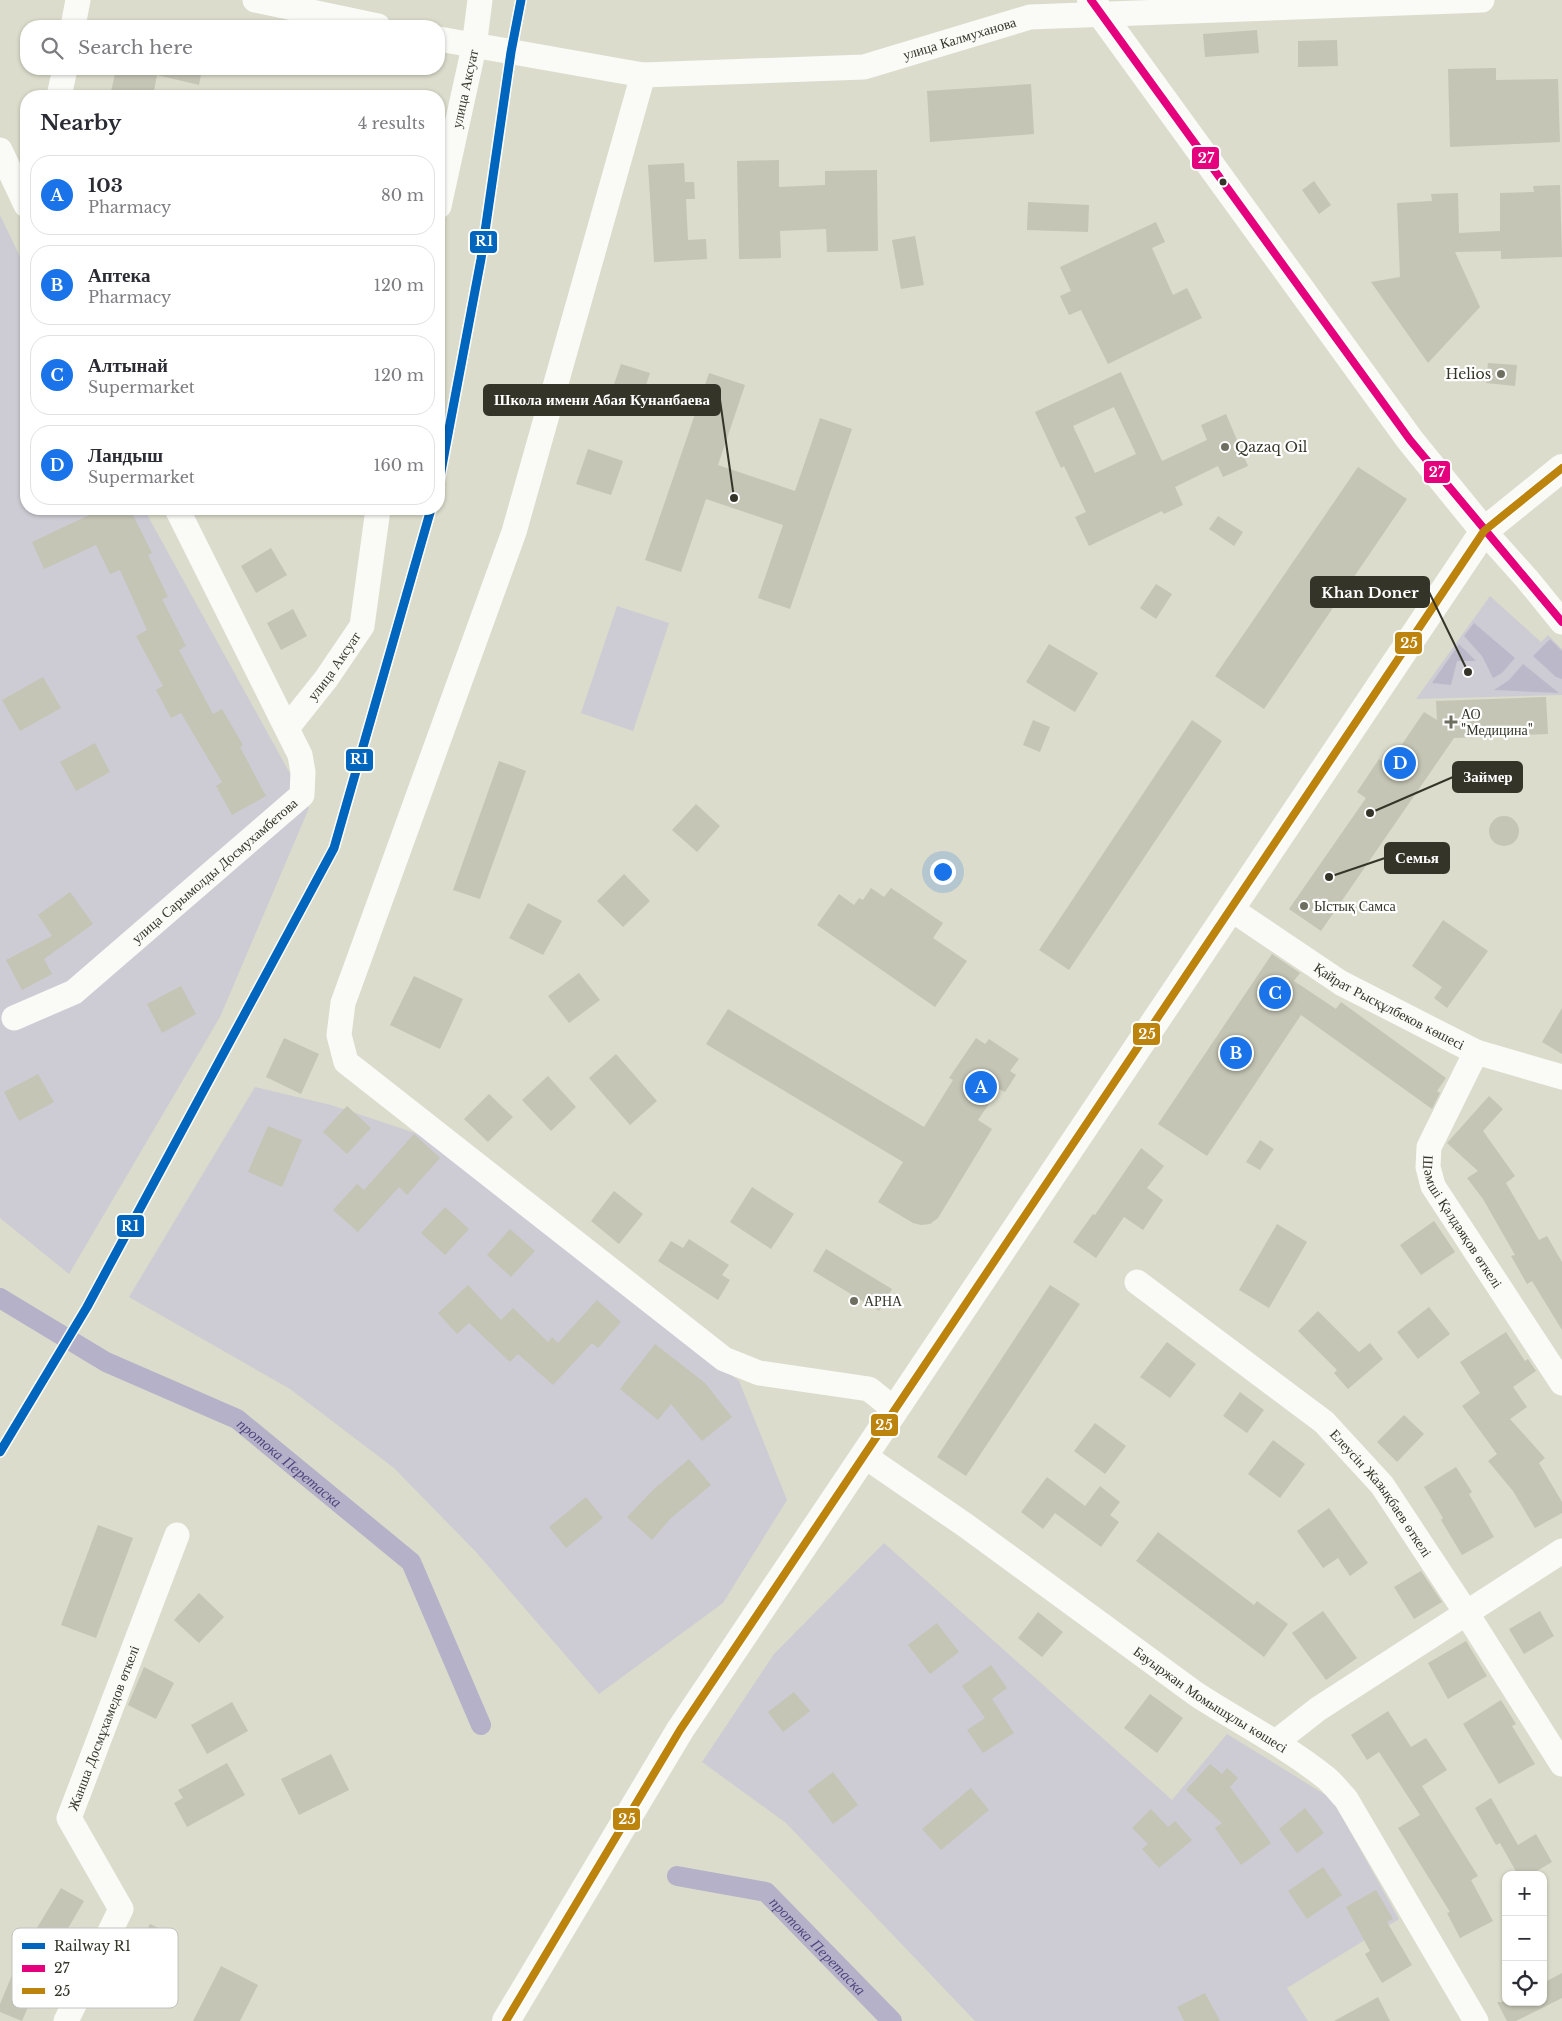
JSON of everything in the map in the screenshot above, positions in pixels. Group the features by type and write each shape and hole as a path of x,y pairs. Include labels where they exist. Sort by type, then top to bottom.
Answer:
{"main road":[{"path":"1096,7 1410,440 1484,531"},
{"path":"506,2021 680,1730 1484,531 1562,468"}],"street":[{"path":"74,20 78,0"},
{"path":"255,0 350,20"},
{"name":"улица Аксуат","path":"445,179 474,47 480,0"},
{"name":"улица Калмуханова","path":"445,40 474,47 643,75 864,67 1030,17 1096,7 1482,0"},
{"path":"60,90 64,75"},
{"path":"643,75 514,532 343,1003 340,1035 346,1062 724,1359 759,1373 869,1389 894,1409"},
{"path":"0,150 20,192"},
{"name":"улица Сарымолды Досмухамбетова","path":"14,1018 74,992 302,794 303,772 300,755 180,515"},
{"name":"улица Аксуат","path":"287,728 326,679 362,626 377,515"},
{"path":"1484,531 1562,622"},
{"name":"Қайрат Рысқұлбеков көшесі","path":"1231,909 1341,983 1476,1052 1562,1077"},
{"name":"Шәмші Қалдаяқов өткелі","path":"1476,1052 1429,1148 1428,1167 1433,1186 1562,1383"},
{"name":"Елеусін Жазықбаев өткелі","path":"1137,1282 1324,1422 1382,1485 1562,1764"},
{"name":"Бауыржан Момышұлы көшесі","path":"863,1455 965,1525 1196,1694 1276,1742 1327,1778 1346,1799 1476,2021"},
{"name":"Жанша Досмұхамедов өткелі","path":"112,1928 121,1909 69,1818 177,1535"},
{"path":"1276,1742 1318,1709 1562,1551"},
{"name":"Жанша Досмұхамедов өткелі","path":"66,2021 72,2008"}],"shaded area":[{"path":"0,215 20,257 20,515 147,515 309,808 220,1017 69,1274 0,1218"},
{"path":"1490,596 1541,642 1548,635 1562,649 1562,695 1416,699"},
{"path":"617,606 669,623 633,731 581,713"},
{"path":"1474,623 1515,658 1502,673 1493,678 1482,656 1464,636"},
{"path":"1550,639 1562,651 1562,679 1556,677 1533,656"},
{"path":"1459,644 1476,661 1457,661 1451,685 1432,683"},
{"path":"1523,664 1559,693 1494,690 1509,680"},
{"path":"255,1087 331,1105 424,1136 739,1381 787,1500 723,1603 599,1694 476,1552 394,1468 290,1389 129,1297"},
{"path":"884,1543 1172,1800 1227,1734 1332,1799 1399,1919 1287,1988 1308,2021 975,2021 786,1823 702,1762 774,1654"}],"building":[{"path":"1257,30 1259,53 1205,57 1203,34"},
{"path":"1337,40 1338,66 1298,67 1298,41"},
{"path":"1496,68 1496,80 1558,79 1560,142 1450,147 1448,69"},
{"path":"115,75 157,75 154,90 111,90"},
{"path":"157,75 201,75 199,85"},
{"path":"1031,84 1034,134 930,142 927,91"},
{"path":"779,160 779,187 825,185 825,171 877,170 878,251 827,252 826,229 780,231 781,258 739,259 737,161"},
{"path":"684,163 685,182 694,182 695,199 686,199 688,240 706,239 707,259 654,262 648,165"},
{"path":"1314,181 1331,205 1319,214 1302,190"},
{"path":"1560,185 1562,257 1501,259 1501,251 1455,252 1480,307 1428,363 1371,282 1400,277 1397,203 1432,201 1431,194 1458,193 1459,233 1500,231 1500,193 1534,192 1533,186"},
{"path":"1028,202 1089,205 1088,232 1027,230"},
{"path":"1156,222 1165,242 1152,248 1173,295 1187,288 1202,318 1108,364 1081,310 1069,315 1060,296 1071,291 1060,267"},
{"path":"915,236 924,285 901,289 892,240"},
{"path":"1488,363 1517,365 1515,386 1486,383"},
{"path":"621,364 650,373 641,400 612,390"},
{"path":"1121,372 1162,461 1207,440 1201,425 1226,414 1248,466 1223,477 1218,466 1175,487 1183,505 1164,514 1162,511 1089,546 1075,517 1086,512 1064,466 1061,468 1035,412","holes":["1114,407 1136,454 1095,473 1073,426"]},
{"path":"709,373 745,385 718,465 795,491 820,418 852,429 790,609 758,598 783,525 706,499 681,572 645,560"},
{"path":"588,449 623,461 611,495 576,484"},
{"path":"1358,467 1407,499 1264,709 1215,676"},
{"path":"89,515 133,515 152,553 148,555 168,597 162,599 186,646 179,650 213,714 222,709 243,745 240,747 266,796 232,815 216,786 222,782 181,713 171,718 156,690 163,686 136,636 147,630 120,570 110,574 96,545 44,569 32,542"},
{"path":"1218,516 1243,532 1234,546 1209,529"},
{"path":"271,548 287,575 256,593 241,566"},
{"path":"1156,584 1172,594 1156,619 1140,608"},
{"path":"293,609 307,636 281,650 267,623"},
{"path":"1049,644 1098,673 1075,712 1026,682"},
{"path":"43,677 61,708 20,731 2,700"},
{"path":"1546,697 1548,734 1454,738 1321,931 1289,909 1366,798 1357,792 1379,759 1388,765 1424,712 1437,720 1436,701"},
{"path":"1033,720 1050,727 1040,752 1023,745"},
{"path":"1192,720 1222,741 1069,970 1039,950"},
{"path":"95,743 110,772 76,791 60,762"},
{"path":"499,761 526,771 480,899 453,890"},
{"path":"696,804 720,826 697,852 672,830"},
{"path":"1504,816 1515,820 1519,831 1515,842 1504,846 1493,842 1489,831 1493,820"},
{"path":"624,874 650,901 623,927 597,901"},
{"path":"871,888 884,897 891,888 943,923 933,938 967,961 935,1007 817,925 839,894 854,905 859,898 863,900"},
{"path":"70,892 93,924 44,959 52,974 22,990 6,960 52,936 38,915"},
{"path":"528,903 562,921 543,955 509,938"},
{"path":"1443,920 1488,951 1447,1008 1434,998 1442,987 1412,966"},
{"path":"1272,954 1300,973 1294,981 1336,1009 1341,1002 1446,1078 1437,1091 1440,1093 1432,1109 1301,1015 1207,1156 1158,1124"},
{"path":"579,973 600,1000 569,1023 548,996"},
{"path":"414,976 463,999 440,1049 390,1025"},
{"path":"181,986 196,1014 162,1033 147,1004"},
{"path":"1562,1008 1562,1054 1542,1042"},
{"path":"728,1009 924,1127 953,1080 949,1078 976,1038 985,1044 989,1039 1019,1059 1010,1071 1016,1075 1005,1092 999,1089 978,1120 992,1129 938,1218 930,1224 921,1225 913,1223 878,1202 903,1162 706,1044"},
{"path":"284,1038 319,1054 301,1094 266,1077"},
{"path":"616,1054 657,1101 630,1125 589,1078"},
{"path":"38,1074 54,1102 19,1121 4,1092"},
{"path":"548,1076 576,1107 551,1131 522,1100"},
{"path":"489,1094 513,1117 488,1142 464,1119"},
{"path":"1489,1096 1503,1109 1483,1131 1515,1176 1506,1183 1539,1240 1547,1236 1562,1262 1562,1330 1532,1281 1527,1284 1511,1256 1515,1255 1483,1199 1467,1178 1478,1171 1447,1143"},
{"path":"347,1106 371,1128 347,1154 323,1132"},
{"path":"268,1126 302,1140 282,1187 248,1172"},
{"path":"414,1134 440,1158 407,1195 399,1187 358,1232 333,1210 357,1184 364,1190"},
{"path":"1260,1140 1274,1149 1260,1170 1246,1162"},
{"path":"1141,1148 1164,1166 1147,1188 1163,1200 1143,1230 1124,1217 1096,1258 1073,1242 1093,1214 1095,1215"},
{"path":"752,1187 794,1214 771,1249 730,1222"},
{"path":"614,1191 643,1214 619,1244 591,1221"},
{"path":"445,1207 469,1229 445,1255 421,1233"},
{"path":"1434,1221 1455,1252 1421,1275 1400,1245"},
{"path":"1277,1224 1307,1242 1269,1308 1239,1290"},
{"path":"510,1229 535,1251 511,1277 487,1255"},
{"path":"689,1239 729,1265 722,1275 730,1280 718,1300 658,1261 671,1241 683,1248"},
{"path":"826,1249 892,1289 879,1311 813,1271"},
{"path":"468,1285 501,1320 513,1308 548,1342 552,1337 558,1343 597,1300 621,1322 598,1348 592,1343 553,1385 518,1354 510,1362 469,1323 457,1334 438,1313"},
{"path":"1050,1285 1080,1304 966,1476 937,1457"},
{"path":"1429,1307 1450,1334 1418,1359 1397,1332"},
{"path":"1318,1311 1359,1352 1370,1343 1383,1359 1348,1389 1334,1373 1337,1370 1298,1331"},
{"path":"1506,1332 1525,1361 1528,1359 1536,1371 1513,1387 1527,1407 1510,1419 1545,1458 1539,1463 1562,1502 1562,1513 1535,1528 1513,1491 1488,1461 1497,1454 1462,1406 1480,1393 1460,1362"},
{"path":"1167,1342 1196,1364 1170,1398 1140,1377"},
{"path":"655,1344 705,1383 732,1417 702,1441 671,1404 658,1420 620,1389"},
{"path":"1240,1392 1264,1410 1247,1433 1223,1416"},
{"path":"1404,1415 1424,1434 1397,1462 1377,1442"},
{"path":"1095,1423 1126,1446 1105,1474 1074,1451"},
{"path":"1273,1440 1305,1464 1280,1498 1248,1474"},
{"path":"689,1459 711,1485 671,1518 652,1540 627,1517 654,1489"},
{"path":"1456,1467 1472,1492 1469,1494 1494,1537 1462,1555 1424,1487"},
{"path":"1047,1477 1085,1506 1100,1486 1120,1502 1110,1515 1119,1522 1101,1547 1055,1513 1043,1529 1021,1512"},
{"path":"586,1497 603,1518 566,1548 549,1527"},
{"path":"1329,1508 1368,1563 1350,1576 1338,1558 1323,1568 1297,1531"},
{"path":"98,1525 133,1538 96,1638 61,1625"},
{"path":"1158,1532 1254,1605 1257,1601 1288,1624 1264,1657 1136,1561"},
{"path":"1421,1571 1442,1602 1414,1619 1394,1587"},
{"path":"199,1593 224,1617 199,1643 174,1620"},
{"path":"1323,1611 1357,1658 1326,1680 1292,1633"},
{"path":"1540,1611 1554,1636 1524,1654 1509,1629"},
{"path":"1038,1612 1063,1632 1042,1657 1018,1638"},
{"path":"937,1623 959,1652 930,1674 908,1645"},
{"path":"1466,1641 1487,1676 1448,1699 1428,1663"},
{"path":"991,1665 1007,1688 992,1699 1014,1733 983,1753 967,1730 985,1718 962,1686"},
{"path":"144,1667 174,1683 156,1719 128,1705"},
{"path":"794,1692 810,1711 783,1732 768,1712"},
{"path":"1150,1694 1183,1718 1157,1753 1124,1728"},
{"path":"1501,1700 1516,1724 1512,1726 1535,1764 1499,1784 1463,1724"},
{"path":"232,1702 248,1731 207,1754 191,1725"},
{"path":"1388,1711 1411,1747 1426,1738 1447,1770 1422,1786 1478,1876 1471,1880 1493,1921 1460,1938 1447,1913 1450,1912 1398,1828 1420,1815 1379,1752 1367,1760 1351,1735"},
{"path":"331,1754 349,1790 299,1815 281,1779"},
{"path":"227,1763 245,1795 187,1827 174,1803 183,1798 178,1790"},
{"path":"1210,1764 1222,1774 1227,1768 1238,1778 1230,1787 1271,1843 1241,1865 1215,1828 1222,1823 1186,1790"},
{"path":"833,1772 858,1805 833,1824 808,1791"},
{"path":"971,1788 989,1810 941,1850 922,1829"},
{"path":"1491,1798 1518,1845 1536,1834 1552,1862 1537,1871 1516,1871 1500,1843 1496,1845 1475,1808"},
{"path":"1305,1808 1324,1833 1297,1853 1279,1829"},
{"path":"1151,1809 1168,1827 1175,1821 1192,1840 1159,1868 1142,1849 1148,1844 1132,1828"},
{"path":"1323,1867 1342,1895 1307,1919 1288,1891"},
{"path":"61,1888 84,1901 68,1928 37,1928"},
{"path":"1376,1890 1393,1919 1387,1922 1412,1965 1382,1983 1365,1954 1370,1951 1346,1907"},
{"path":"150,1924 158,1928 148,1928"},
{"path":"221,1966 258,1985 240,2021 193,2021"},
{"path":"1562,1973 1562,1998 1547,2006 1547,1981"},
{"path":"12,1975 12,2008 28,2008 22,2021 0,2012 0,2004"},
{"path":"1205,1993 1220,2021 1184,2021 1177,2007"},
{"path":"1378,1997 1390,2021 1334,2021"},
{"path":"1497,2002 1502,2002 1502,2006 1546,2006 1516,2021 1507,2021"}],"waterway":[{"name":"протока Перетаска","path":"0,1298 106,1362 237,1419 411,1562 481,1725"},
{"name":"протока Перетаска","path":"677,1876 766,1892 892,2021"}],"rail line":[{"name":"R1","path":"445,450 481,259 511,52 521,0"},
{"name":"R1","path":"0,1452 87,1307 334,848 429,515"}],"transit line":[{"name":"27","path":"1091,0 1410,440 1562,622"},
{"name":"25","path":"506,2021 680,1730 1484,531 1562,468"}],"place":[{"name":"Helios","path":"1501,374"},
{"name":"Qazaq Oil","path":"1225,447"},
{"name":"Школа имени Абая Кунанбаева","path":"734,498"},
{"name":"Khan Doner","path":"1468,672"},
{"name":"АО \"Медицина\"","path":"1451,722"},
{"name":"Ландыш","path":"1400,763"},
{"name":"Займер","path":"1370,813"},
{"name":"Семья","path":"1329,877"},
{"name":"Ыстық Самса","path":"1304,906"},
{"name":"Алтынай","path":"1275,993"},
{"name":"Аптека","path":"1236,1053"},
{"name":"103","path":"981,1087"},
{"name":"АРНА","path":"854,1301"}]}
